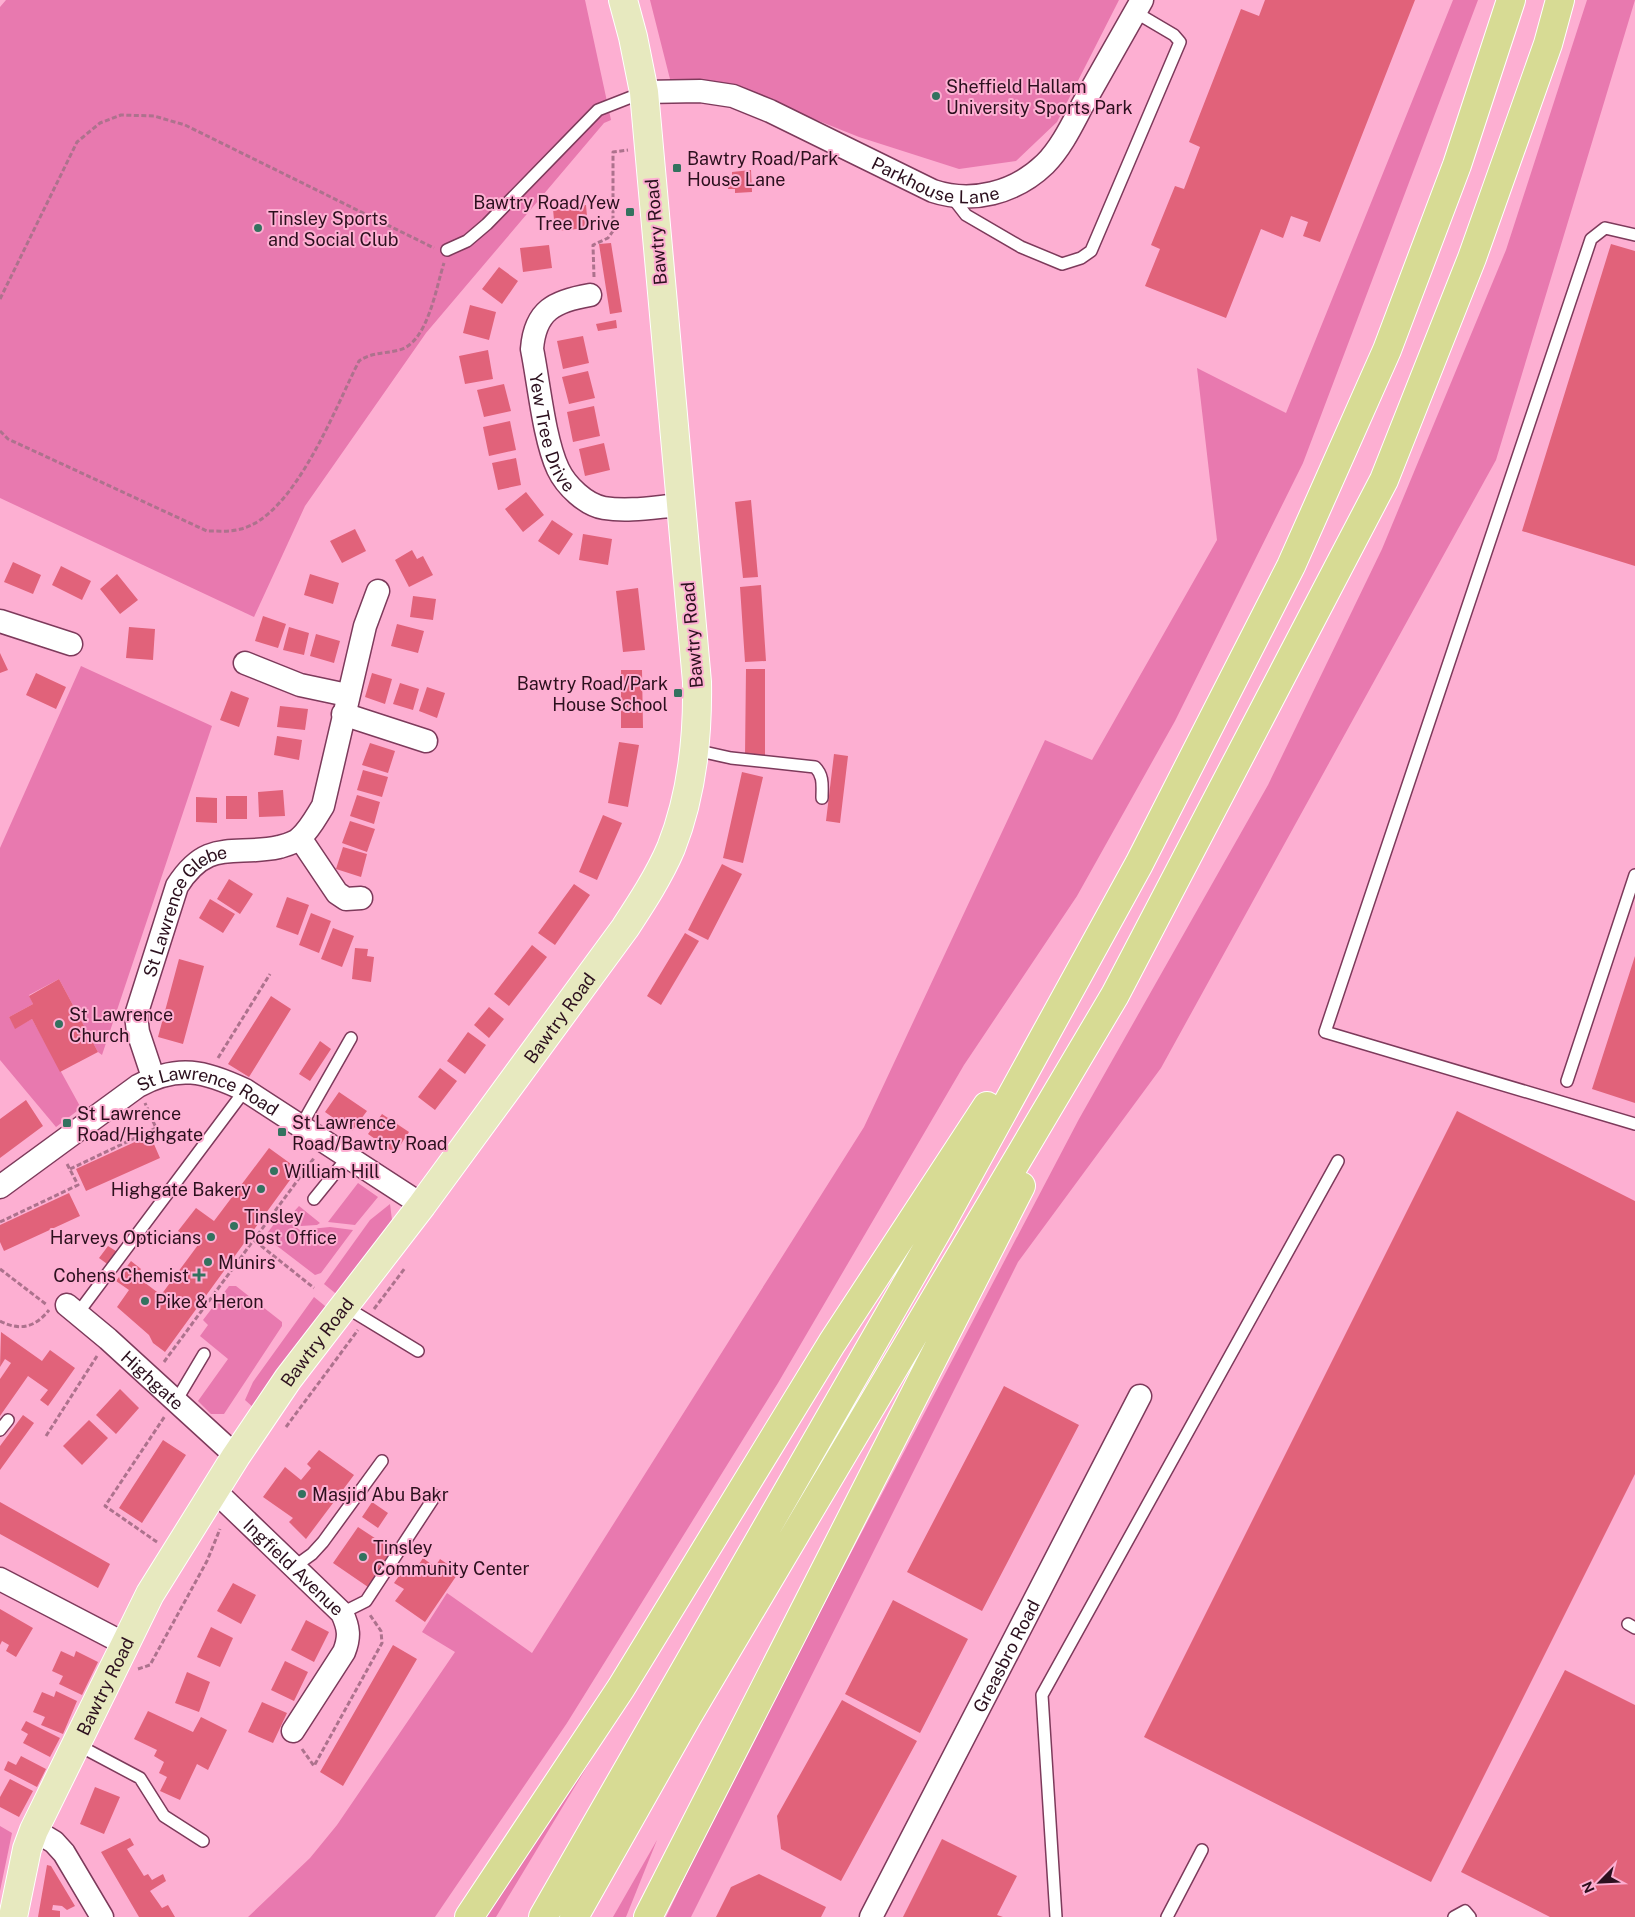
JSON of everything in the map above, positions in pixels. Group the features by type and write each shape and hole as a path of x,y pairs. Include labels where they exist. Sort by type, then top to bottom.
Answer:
{"highway":[{"path":"543,1917 940,1226 1139,864 1291,566 1383,359 1457,165 1511,0"},
{"path":"574,1917 687,1717 1115,995 1384,480 1472,258 1548,44 1560,0"},
{"path":"469,1917 620,1688 832,1343 1099,936"},
{"path":"648,1917 1040,1149 1095,1029"}],"main road":[{"name":"Bawtry Road","path":"13,1917 27,1849 34,1830 150,1594 174,1553 222,1498 236,1456 288,1379 356,1312 422,1205 589,979 651,888 671,848 691,777 697,724 696,682 644,92 623,0"}],"street":[{"name":"Parkhouse Lane","path":"644,92 700,91 733,96 770,111 933,191 952,197 968,198 988,195 1015,184 1046,164 1064,138 1139,6"},
{"name":"Yew Tree Drive","path":"590,295 564,299 549,309 538,321 533,337 532,349 551,448 558,470 569,486 584,499 601,508 624,510 680,505"},
{"path":"362,898 346,899 337,893 300,838 323,806 345,704 365,626 378,591"},
{"path":"0,621 71,644"},
{"path":"245,663 345,704 426,741"},
{"name":"St Lawrence Glebe","path":"146,1082 136,1015 177,886 184,874 206,856 221,851 273,848 287,845 300,838"},
{"name":"St Lawrence Road","path":"0,1187 146,1082 178,1072 198,1072 245,1090 422,1205"},
{"name":"Highgate","path":"65,1309 108,1338 236,1456"},
{"name":"Greasbro Road","path":"871,1917 1140,1396"},
{"name":"Ingfield Avenue","path":"222,1498 294,1567 350,1609 349,1640 344,1652 293,1731"},
{"path":"0,1579 119,1656"},
{"path":"34,1830 54,1842 64,1853 102,1917"}],"lane":[{"path":"952,197 966,215 1021,247 1062,264 1081,258 1091,251 1180,42 1139,6"},
{"path":"447,250 467,241 487,224 598,110 644,92"},
{"path":"1635,236 1605,228 1591,239 1325,1032 1635,1124"},
{"path":"695,750 731,758 815,767 820,772 822,779 822,798"},
{"path":"1567,1081 1635,875"},
{"path":"301,1126 352,1038"},
{"path":"65,1309 245,1090"},
{"path":"314,1199 348,1157"},
{"path":"1056,1917 1042,1695 1338,1161"},
{"path":"356,1312 418,1351"},
{"path":"176,1401 204,1354"},
{"path":"0,1430 8,1420"},
{"path":"294,1567 312,1554 322,1542 382,1461"},
{"path":"350,1609 366,1600 435,1496"},
{"path":"76,1744 140,1778 164,1816 203,1841"},
{"path":"1167,1917 1202,1850"},
{"path":"1454,1917 1465,1911 1470,1917"}],"path":[{"path":"0,299 77,142 100,123 121,115 154,116 185,125 430,247 447,250 431,308 421,332 410,344 400,350 369,355 359,361 292,490 258,520 242,529 206,531 8,439 0,431"},
{"path":"590,295 595,273 593,245 608,238 614,231 613,152 648,146"},
{"path":"208,1075 270,974"},
{"path":"70,1169 156,1128 146,1082"},
{"path":"152,1379 326,1143"},
{"path":"0,1222 78,1185 58,1144"},
{"path":"255,1241 314,1288"},
{"path":"285,1428 356,1312 407,1265"},
{"path":"0,1269 65,1309"},
{"path":"0,1321 11,1327 22,1328 65,1309"},
{"path":"46,1436 108,1338"},
{"path":"174,1553 105,1506 176,1401"},
{"path":"119,1656 128,1672 150,1665 207,1561 222,1498"},
{"path":"293,1731 298,1743 314,1766 382,1643 381,1631 374,1619 350,1609"}],"shaded area":[{"name":"Tinsley Sports and Social Club","path":"6,0 585,0 611,120 604,123 426,333 305,506 254,617 0,498 0,7"},
{"name":"Sheffield Hallam University Sports Park","path":"650,0 1119,0 1057,122 1016,161 959,169 859,137 729,85 672,87"},
{"path":"1453,0 1478,0 1303,463 1175,721 1077,896 964,1065 778,1383 567,1723 435,1917 248,1917 310,1858 337,1825 455,1652 422,1632 447,1593 532,1653 864,1127 1045,740 1092,760 1217,540 1197,368 1286,413"},
{"path":"1587,0 1635,0 1496,460 1161,1068 1018,1262 691,1917 666,1917 729,1785 1079,1119 1268,785 1382,549 1506,250"},
{"path":"81,666 212,726 102,1055 98,1052 59,979 29,995 33,1004 9,1017 15,1028 32,1019 81,1108 56,1127 0,1060 0,848"},
{"path":"358,1183 378,1197 355,1225 328,1222"},
{"path":"390,1204 391,1228 340,1297 324,1284 370,1220"},
{"path":"299,1206 320,1223 317,1225 301,1226 289,1217"},
{"path":"280,1216 300,1230 330,1227 353,1230 321,1273 315,1275 268,1239 268,1232"},
{"path":"229,1286 236,1286 282,1322 282,1326 224,1414 211,1414 198,1401 228,1359 200,1336 208,1325 203,1320"},
{"path":"314,1297 330,1310 255,1409 245,1400 253,1382"},
{"path":"594,1755 496,1917 483,1917"},
{"path":"0,1826 12,1833 0,1891"},
{"path":"657,1840 626,1917 613,1917"}],"building":[{"path":"1265,0 1415,0 1320,242 1303,236 1308,222 1291,216 1283,238 1261,229 1226,318 1145,286 1160,249 1151,245 1175,186 1184,189 1200,147 1189,142 1241,9 1259,16"},
{"path":"751,170 752,192 735,193 735,189 728,189 727,178 732,178 732,172"},
{"path":"586,205 588,228 555,231 553,209"},
{"path":"611,243 622,312 610,314 599,244"},
{"path":"1611,244 1635,251 1635,566 1522,531"},
{"path":"549,245 552,268 523,272 520,248"},
{"path":"499,267 518,281 502,304 482,289"},
{"path":"470,305 496,312 489,340 463,333"},
{"path":"616,320 617,328 598,331 596,324"},
{"path":"583,336 589,363 563,369 557,341"},
{"path":"488,350 493,379 465,384 459,356"},
{"path":"588,371 595,398 569,404 562,377"},
{"path":"504,384 511,411 484,417 477,390"},
{"path":"594,406 600,436 573,442 567,412"},
{"path":"510,421 516,450 489,456 483,427"},
{"path":"604,443 610,470 585,476 579,449"},
{"path":"516,458 521,485 498,490 492,463"},
{"path":"526,492 544,515 523,532 505,509"},
{"path":"751,500 758,577 743,578 735,502"},
{"path":"552,520 573,534 559,555 538,541"},
{"path":"355,529 366,551 342,563 330,541"},
{"path":"583,534 612,539 608,565 579,560"},
{"path":"412,550 417,559 423,556 433,575 409,587 395,560"},
{"path":"13,562 41,575 33,594 4,582"},
{"path":"61,566 91,581 82,600 52,585"},
{"path":"117,574 138,600 120,614 100,589"},
{"path":"310,574 339,583 333,604 304,595"},
{"path":"761,585 766,661 745,662 740,587"},
{"path":"638,588 645,650 623,652 616,591"},
{"path":"413,596 436,599 433,620 410,617"},
{"path":"263,616 286,624 278,648 255,641"},
{"path":"397,624 424,631 418,653 391,646"},
{"path":"129,627 155,629 153,660 126,658"},
{"path":"289,627 309,633 304,655 283,650"},
{"path":"316,634 340,641 334,663 310,656"},
{"path":"0,653 8,670 0,673"},
{"path":"746,669 765,669 765,757 745,756"},
{"path":"621,670 642,670 643,728 621,728"},
{"path":"36,673 66,687 56,709 26,695"},
{"path":"372,673 392,679 385,704 365,697"},
{"path":"400,683 419,689 413,710 393,704"},
{"path":"427,687 445,693 437,718 419,711"},
{"path":"231,691 249,698 239,727 220,720"},
{"path":"280,706 308,709 305,730 277,727"},
{"path":"277,736 302,740 299,760 274,755"},
{"path":"619,742 639,745 628,807 608,803"},
{"path":"370,743 395,751 388,773 362,765"},
{"path":"834,754 848,756 840,823 826,821"},
{"path":"363,770 388,777 382,797 357,790"},
{"path":"742,772 763,777 743,863 723,858"},
{"path":"283,790 285,816 259,817 258,792"},
{"path":"357,795 380,802 374,824 350,816"},
{"path":"226,796 247,796 247,819 226,819"},
{"path":"196,797 217,798 217,823 196,822"},
{"path":"603,815 622,823 597,880 579,872"},
{"path":"350,821 375,829 367,852 342,843"},
{"path":"343,847 367,854 361,877 336,869"},
{"path":"722,864 742,874 708,940 688,930"},
{"path":"229,879 253,894 240,914 217,899"},
{"path":"574,884 590,895 555,945 538,933"},
{"path":"287,897 309,905 298,935 276,927"},
{"path":"210,899 235,914 223,933 199,918"},
{"path":"311,913 331,921 319,953 299,945"},
{"path":"333,928 354,936 342,967 321,959"},
{"path":"685,933 699,941 661,1005 647,996"},
{"path":"532,945 547,957 509,1006 494,994"},
{"path":"355,948 368,949 367,956 374,957 371,982 352,979"},
{"path":"1635,956 1635,1103 1592,1089"},
{"path":"179,959 204,966 183,1044 158,1037"},
{"name":"St Lawrence Church","path":"59,979 98,1052 60,1072 32,1019 15,1029 9,1017 33,1004 29,996"},
{"path":"271,996 291,1009 249,1077 228,1064"},
{"path":"489,1007 504,1019 489,1038 474,1025"},
{"path":"468,1032 486,1045 465,1074 447,1061"},
{"path":"320,1041 331,1049 310,1081 299,1074"},
{"path":"440,1068 457,1081 435,1110 418,1097"},
{"path":"339,1092 367,1111 352,1131 325,1112"},
{"path":"26,1100 43,1126 0,1158 0,1119"},
{"path":"1457,1111 1635,1201 1635,1474 1431,1882 1144,1737"},
{"path":"382,1114 409,1132 395,1153 368,1134"},
{"path":"150,1135 160,1158 86,1191 76,1169"},
{"path":"269,1148 298,1169 165,1352 153,1343 149,1335 117,1307 129,1290 116,1281 131,1261 141,1269 136,1276 161,1295 198,1245 178,1231 196,1208 214,1221"},
{"path":"69,1193 80,1216 4,1251 0,1242 0,1225"},
{"path":"108,1246 119,1253 110,1266 99,1258"},
{"path":"1,1332 42,1361 50,1350 75,1368 48,1406 40,1400 48,1390 28,1376 0,1416 0,1379 11,1363 5,1359 0,1367"},
{"path":"1004,1386 1079,1425 982,1611 907,1572"},
{"path":"120,1389 139,1408 116,1434 96,1415"},
{"path":"23,1415 34,1423 0,1470 0,1446"},
{"path":"89,1420 108,1438 82,1465 63,1446"},
{"path":"163,1440 186,1455 142,1523 119,1508"},
{"name":"Masjid Abu Bakr","path":"319,1450 354,1475 306,1539 289,1522 293,1518 263,1497 285,1467 301,1480 311,1468 307,1464"},
{"path":"0,1502 110,1564 98,1588 0,1534"},
{"path":"372,1502 388,1513 378,1528 362,1517"},
{"name":"Tinsley Community Center","path":"358,1527 393,1550 368,1587 333,1563"},
{"path":"423,1558 435,1567 440,1559 459,1572 425,1622 395,1601 404,1589 394,1583 408,1563 416,1569"},
{"path":"233,1583 256,1595 241,1624 217,1611"},
{"path":"893,1600 968,1639 920,1733 845,1694"},
{"path":"0,1609 33,1628 16,1657 6,1651 9,1645 2,1641 0,1645"},
{"path":"306,1620 329,1632 314,1662 291,1650"},
{"path":"211,1627 233,1638 220,1667 197,1657"},
{"path":"393,1645 417,1659 343,1786 320,1772"},
{"path":"61,1651 74,1657 76,1651 98,1662 82,1695 59,1684 63,1676 52,1671"},
{"path":"285,1661 308,1672 294,1701 271,1690"},
{"path":"1565,1670 1635,1705 1635,1917 1550,1917 1461,1872"},
{"path":"187,1672 210,1682 199,1712 175,1703"},
{"path":"56,1691 77,1701 63,1734 41,1725 45,1717 33,1712 42,1692 54,1697"},
{"path":"842,1700 917,1741 841,1881 781,1849 777,1816"},
{"path":"262,1702 287,1713 273,1743 248,1732"},
{"path":"148,1711 193,1732 201,1717 227,1730 208,1770 197,1764 180,1800 160,1791 167,1777 159,1773 164,1762 154,1756 157,1750 134,1739"},
{"path":"26,1721 60,1738 50,1757 23,1743 28,1734 21,1730"},
{"path":"21,1756 46,1769 37,1787 4,1770 8,1761 16,1765"},
{"path":"10,1779 33,1791 19,1817 0,1807 0,1797"},
{"path":"95,1787 120,1797 104,1834 80,1824"},
{"path":"130,1838 134,1845 127,1849 144,1876 148,1874 152,1880 163,1874 166,1881 150,1891 162,1908 168,1905 175,1917 139,1917 101,1852"},
{"path":"942,1839 1017,1876 997,1915 1003,1917 903,1917"},
{"path":"47,1865 51,1866 75,1906 67,1910 62,1906 53,1905 52,1910 60,1911 60,1917 38,1917"},
{"path":"759,1874 826,1907 821,1917 716,1917 731,1887"}],"place":[{"name":"Sheffield Hallam University Sports Park","path":"936,96"},
{"name":"Bawtry Road/Park House Lane","path":"677,168"},
{"name":"Bawtry Road/Yew Tree Drive","path":"630,212"},
{"name":"Tinsley Sports and Social Club","path":"258,228"},
{"name":"Bawtry Road/Park House School","path":"678,693"},
{"name":"St Lawrence Church","path":"59,1024"},
{"name":"St Lawrence Road/Highgate","path":"67,1123"},
{"name":"St Lawrence Road/Bawtry Road","path":"282,1132"},
{"name":"William Hill","path":"274,1171"},
{"name":"Highgate Bakery","path":"261,1189"},
{"name":"Tinsley Post Office","path":"234,1226"},
{"name":"Harveys Opticians","path":"211,1237"},
{"name":"Munirs","path":"208,1262"},
{"name":"Cohens Chemist","path":"199,1275"},
{"name":"Pike & Heron","path":"145,1301"},
{"name":"Masjid Abu Bakr","path":"302,1494"},
{"name":"Tinsley Community Center","path":"363,1557"}]}
